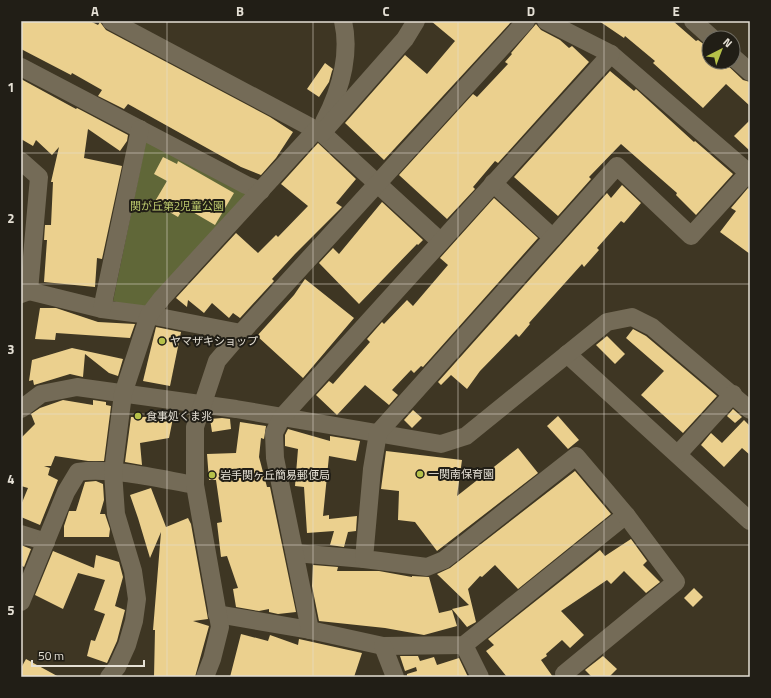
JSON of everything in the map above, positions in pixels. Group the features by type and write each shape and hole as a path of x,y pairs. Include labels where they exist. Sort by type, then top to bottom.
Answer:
{"street":[{"path":"110,21 319,131 440,242"},
{"path":"319,131 336,96 343,74 347,48 343,21"},
{"path":"109,677 118,667 127,644 134,621 137,599 133,571 116,514 114,472 123,394 150,315 162,298 405,39 416,21"},
{"path":"205,677 212,659 220,627 195,485 195,427 218,361 241,333 526,21"},
{"path":"364,559 372,469 378,433 617,166 691,236 749,172 611,54 546,21"},
{"path":"693,21 703,30"},
{"path":"310,630 275,458 274,433 282,417 611,54"},
{"path":"741,64 750,72"},
{"path":"21,67 246,185 261,191"},
{"path":"102,309 140,130"},
{"path":"21,161 39,176 25,293 102,309 150,315 241,333"},
{"path":"494,183 553,238"},
{"path":"21,410 41,394 77,387 282,417 441,444 466,436 608,322 632,317 652,327 733,394 750,410"},
{"path":"567,354 750,521"},
{"path":"678,454 733,394"},
{"path":"295,553 364,559 427,567 444,560 576,456 626,515 676,582 564,674 567,677"},
{"path":"21,602 66,492 78,472 88,470 114,472 195,485"},
{"path":"218,614 310,630 383,646 464,645 626,515"},
{"path":"21,534 46,542"},
{"path":"464,645 480,677"},
{"path":"383,646 395,677"}],"green space":[{"name":"関が丘第2児童公園","path":"147,136 245,188 247,199 144,311 113,301"}],"building":[{"path":"21,21 90,21 98,25 100,22 106,30 270,117 293,132 276,158 261,175 241,167 128,104 124,109 98,96 102,90 72,73 71,75 21,49"},
{"path":"431,21 512,21 384,160 345,123 405,55 427,74 455,41"},
{"path":"599,21 673,21 696,41 698,40 701,42 701,70 732,70 743,80 750,82 750,106 726,84 703,108 653,63 655,61 625,36 624,38"},
{"path":"536,24 541,30 560,40 569,48 572,46 589,62 498,163 495,161 473,187 475,189 447,219 399,175 473,94 477,97 508,64 505,62 512,54 511,53"},
{"path":"325,63 333,69 329,82 319,97 307,89"},
{"path":"610,71 634,91 636,89 694,142 695,141 733,174 696,215 676,195 677,193 621,144 589,177 591,179 558,216 514,177"},
{"path":"21,79 128,135 127,141 120,151 88,129 84,158 122,166 102,259 97,258 95,287 44,282 47,240 44,240 45,225 51,225 53,182 51,182 59,147 52,155 36,140 33,146 21,139"},
{"path":"750,120 750,151 734,136"},
{"path":"318,143 356,179 336,203 342,207 272,279 274,281 240,318 233,313 229,318 212,303 204,313 188,300 187,307 176,298 236,233 258,253 276,235 278,237 308,206 281,184"},
{"path":"163,157 177,164 178,161 234,193 215,225 184,207 178,217 154,203 167,181 154,174"},
{"path":"622,185 641,203 624,223 621,221 597,248 599,250 584,267 582,264 529,323 530,324 519,337 516,334 480,371 467,389 451,375 441,385 438,382 607,193 611,198"},
{"path":"748,188 750,190 750,254 720,232 736,211 731,208"},
{"path":"494,198 538,238 423,367 421,366 414,373 411,370 392,390 398,395 389,405 365,385 337,415 316,395 329,381 333,384 370,342 367,339 382,322 384,324 407,300 413,306 448,265 440,258"},
{"path":"382,202 423,240 418,245 417,244 359,304 319,263 333,248 339,254"},
{"path":"305,279 354,318 303,378 257,336 294,295"},
{"path":"40,308 56,308 98,322 135,324 130,338 56,333 55,340 35,339"},
{"path":"156,327 181,332 170,386 143,381"},
{"path":"633,329 646,336 717,396 683,433 641,395 664,371 626,338"},
{"path":"607,336 625,354 615,364 596,345"},
{"path":"72,348 123,359 118,376 109,373 85,354 83,377 70,374 34,385 33,380 29,381 32,360"},
{"path":"63,400 93,405 93,400 106,402 106,405 111,406 104,461 88,461 55,456 51,466 44,466 50,468 48,475 58,480 40,525 21,517 21,505 28,488 21,486 21,438 35,424 31,414 40,408"},
{"path":"733,409 742,417 735,423 727,416"},
{"path":"413,410 422,418 412,428 404,420"},
{"path":"160,415 173,418 169,438 140,443 142,465 125,462 131,417 160,417"},
{"path":"558,416 579,440 568,449 547,426"},
{"path":"210,419 230,419 231,429 212,432"},
{"path":"744,420 750,426 750,455 742,448 724,467 701,445 711,433 722,443"},
{"path":"240,422 266,426 264,439 261,438 259,457 267,487 270,487 296,612 278,614 269,612 269,609 259,611 236,607 233,589 238,588 227,556 221,557 217,523 222,522 216,480 209,480 207,454 236,453"},
{"path":"288,429 330,441 330,436 360,441 356,461 329,456 323,516 329,515 329,519 357,516 356,531 348,532 344,547 330,545 334,531 307,533 304,487 295,486 298,449 285,446 285,435"},
{"path":"518,448 538,473 437,551 415,522 398,520 399,491 381,489 386,451 462,460 457,496"},
{"path":"575,471 611,514 518,589 495,565 482,577 480,576 468,589 476,622 467,627 452,609 469,605 437,574 450,568"},
{"path":"96,481 103,484 104,500 100,514 105,514 110,529 109,537 64,537 64,526 69,511 76,511 85,482"},
{"path":"151,488 166,527 188,518 191,524 208,619 193,621 209,626 195,677 154,677 155,630 153,630 161,532 150,558 130,495"},
{"path":"631,539 647,561 643,565 660,582 646,593 624,571 611,584 607,580 561,611 584,635 570,648 562,640 546,654 547,656 541,660 553,677 507,677 486,651 494,645 488,639 600,550 605,556"},
{"path":"21,545 31,549 24,567 21,565"},
{"path":"53,551 94,568 96,555 119,562 123,577 115,606 125,610 117,641 107,663 87,656 91,640 95,641 105,614 94,610 105,580 78,573 63,609 35,595"},
{"path":"313,565 338,567 337,571 379,571 412,577 429,577 439,613 452,610 457,626 424,635 385,628 319,621 312,586"},
{"path":"694,588 703,597 693,607 684,598"},
{"path":"241,634 268,641 270,635 298,645 299,639 362,653 354,677 230,677"},
{"path":"400,656 418,656 420,661 434,657 437,665 459,658 468,677 407,677 407,674 417,671 416,667 405,671"},
{"path":"603,656 617,669 609,677 592,677 585,670"},
{"path":"26,659 59,677 21,677 21,668"}],"place":[{"name":"ヤマザキショップ","path":"162,341"},
{"name":"食事処くま兆","path":"138,416"},
{"name":"一関南保育園","path":"420,474"},
{"name":"岩手関ヶ丘簡易郵便局","path":"212,475"}]}
